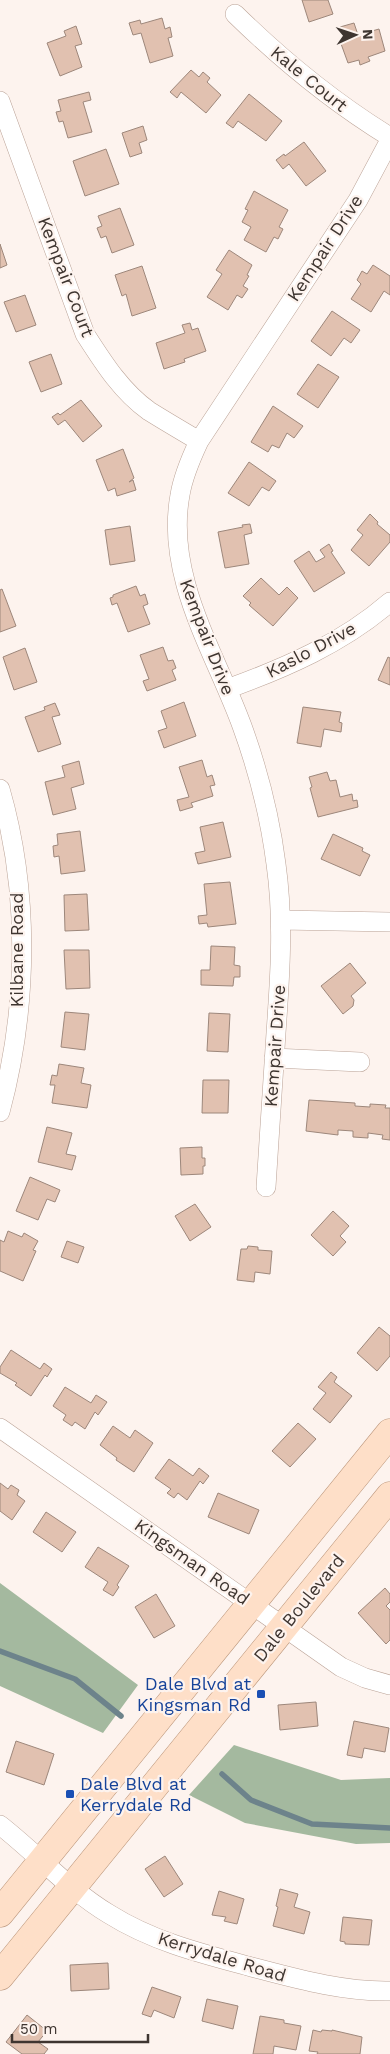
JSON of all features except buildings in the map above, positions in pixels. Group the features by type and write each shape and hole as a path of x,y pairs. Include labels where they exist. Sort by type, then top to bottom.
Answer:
{"main road":[{"path":"0,1914 390,1433"},
{"name":"Dale Boulevard","path":"0,1976 390,1496"}],"street":[{"name":"Kale Court","path":"235,14 265,44 305,79 354,115 390,138"},
{"name":"Kempair Court","path":"0,101 85,334 105,366 125,389 148,410 199,441"},
{"name":"Kempair Drive","path":"266,1187 280,968 281,920 276,866 268,817 258,775 242,726 189,597 178,552 177,524 180,495 187,467 199,441 358,200 390,138"},
{"name":"Kaslo Drive","path":"227,689 270,674 312,654 351,631 390,602"},
{"name":"Kilbane Road","path":"0,789 12,844 18,887 21,939 20,991 15,1034 1,1103"},
{"path":"281,920 390,922"},
{"path":"274,1058 360,1062"},
{"name":"Kingsman Road","path":"0,1428 341,1667 365,1678 390,1685"},
{"name":"Kerrydale Road","path":"0,1825 72,1887 109,1914 142,1932 178,1947 296,1979 339,1987 390,1991"}],"green space":[{"path":"0,1583 138,1685 103,1733 0,1686"},
{"path":"234,1745 341,1780 390,1778 390,1843 356,1844 245,1823 189,1795"}],"waterway":[{"path":"0,1651 75,1679 121,1716"},
{"path":"222,1774 251,1800 312,1824 390,1828"}],"place":[{"name":"Dale Blvd at Kingsman Rd","path":"261,1694"},
{"name":"Dale Blvd at Kerrydale Rd","path":"70,1794"}]}
